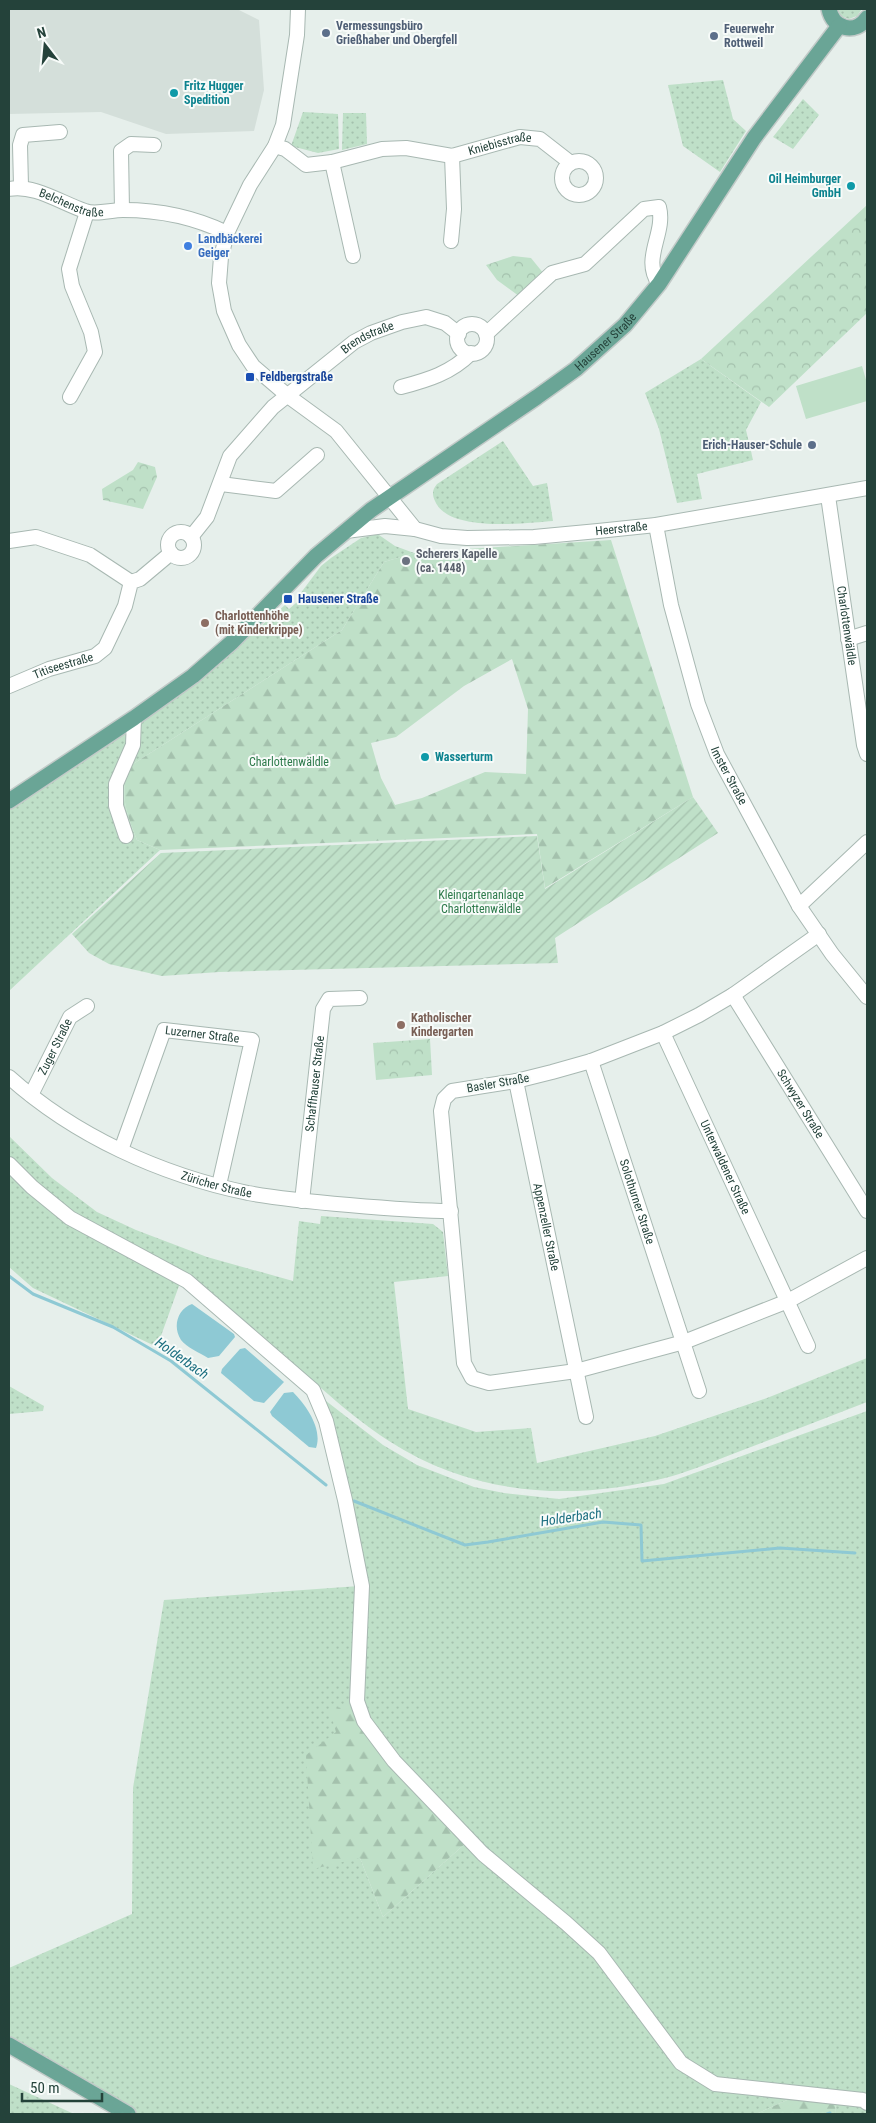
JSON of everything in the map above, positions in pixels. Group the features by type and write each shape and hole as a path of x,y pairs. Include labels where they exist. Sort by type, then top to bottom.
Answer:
{"main road":[{"path":"829,9 834,21 844,28 856,27 867,18"},
{"name":"Hausener Straße","path":"9,802 193,676 232,642 316,556 346,531 388,497 576,369 624,325 659,284 754,138 839,26"},
{"path":"9,2044 128,2114"}],"street":[{"path":"298,9 297,35 283,125 275,146 250,185 227,233 221,257 219,283 224,311 239,345 253,366 288,396 336,431 415,529"},
{"name":"Belchenstraße","path":"60,132 23,135 15,188 87,212 122,210 157,212 183,217 227,233"},
{"name":"Kniebisstraße","path":"275,146 285,149 306,165 332,162 382,149 406,148 452,156 520,137 540,139 567,160 569,164"},
{"name":"Belchenstraße","path":"122,210 121,151 130,144 154,145"},
{"name":"Kniebisstraße","path":"451,241 454,209 452,156"},
{"path":"332,162 353,256"},
{"path":"486,334 552,273 585,264 644,209 659,207 660,225 651,255 654,277 659,284"},
{"path":"70,397 95,352 91,332 72,286 69,269 87,212"},
{"name":"Brendstraße","path":"288,396 354,342 371,333 402,322 426,317 445,323 459,334 460,346 471,354"},
{"path":"401,387 430,380 458,366 471,354 479,352 485,346 486,334 480,326 470,324 462,329 459,334"},
{"path":"9,541 36,537 90,555 131,582 140,579 171,553 168,542 172,535 180,532 191,537 207,517 230,456 273,407 288,396"},
{"path":"221,484 276,491 317,455"},
{"name":"Heerstraße","path":"346,531 384,526 415,529 441,536 467,538 534,537 656,525 867,488"},
{"name":"Charlottenwäldle","path":"828,496 864,746 867,754"},
{"name":"Imster Straße","path":"656,525 671,605 698,704 717,754 799,906 832,954 867,997"},
{"name":"Titiseestraße","path":"9,686 49,669 95,656 105,648 125,606 131,582"},
{"path":"848,639 867,633"},
{"path":"126,836 116,806 116,784 133,745 134,718"},
{"path":"799,906 867,842"},
{"name":"Basler Straße","path":"819,934 733,995 699,1016 662,1033 590,1061 516,1081 452,1091 444,1099 441,1111 464,1363 472,1378 489,1384 576,1371 684,1342 788,1301 867,1258"},
{"name":"Schwyzer Straße","path":"733,995 867,1211"},
{"name":"Schaffhauser Straße","path":"302,1201 323,1009 329,999 360,998"},
{"name":"Zuger Straße","path":"31,1094 70,1017 87,1006"},
{"name":"Luzerner Straße","path":"121,1150 164,1030 252,1040 219,1185"},
{"name":"Unterwaldener Straße","path":"662,1033 788,1301"},
{"name":"Solothurner Straße","path":"590,1061 684,1342"},
{"name":"Züricher Straße","path":"9,1077 56,1115 121,1150 182,1175 247,1192 302,1201 374,1208 451,1211"},
{"name":"Appenzeller Straße","path":"516,1081 576,1371"},
{"path":"9,1164 32,1187 70,1218 187,1281 314,1390 326,1421 345,1500 362,1586 358,1701 364,1722 394,1761 483,1854 599,1953 681,2063 715,2084 863,2100 867,2103"},
{"path":"788,1301 808,1346"},
{"path":"684,1342 699,1391"},
{"path":"576,1371 586,1418"}],"shaded area":[{"path":"9,9 237,9 259,20 264,90 254,131 166,134 101,112 9,114"}],"green space":[{"path":"836,9 862,9 857,16 849,19 841,16"},
{"path":"723,80 733,119 746,131 720,172 683,146 668,85"},
{"path":"803,99 819,115 793,149 773,137"},
{"path":"303,112 338,114 339,149 318,153 291,146"},
{"path":"343,113 366,113 367,144 342,150"},
{"path":"867,205 867,313 769,407 701,359"},
{"path":"513,256 531,258 544,274 523,299 497,280 486,265"},
{"path":"701,359 761,402 746,430 753,460 697,474 702,499 677,503 659,429 645,393"},
{"path":"862,366 867,383 867,401 806,419 796,386"},
{"path":"503,441 533,486 547,483 553,521 507,524 471,522 455,518 443,511 435,501 433,492 437,484"},
{"path":"138,462 155,467 157,477 143,509 103,500 102,489 133,470"},
{"path":"379,535 395,546 414,553 384,562 342,630 130,766 126,776 124,795 127,813 137,840 160,850 9,991 9,809 192,686 285,605 289,609 303,597 300,594 321,566 361,538"},
{"name":"Charlottenwäldle","path":"611,540 693,797 545,888 537,834 160,850 137,840 127,813 124,795 126,776 130,766 342,630 384,562 414,553 449,555 466,549","holes":["512,659 528,709 526,774 485,772 422,798 395,805 381,778 371,743 396,737 464,686"]},
{"name":"Kleingartenanlage Charlottenwäldle","path":"693,797 718,833 555,938 558,963 219,972 162,976 109,964 89,953 72,934 161,853 537,836 545,889"},
{"path":"430,1039 432,1075 376,1080 373,1043"},
{"path":"9,1136 52,1178 97,1212 136,1230 207,1257 293,1281 299,1221 320,1224 321,1216 433,1224 443,1232 448,1276 394,1282 408,1409 476,1432 531,1428 537,1463 655,1436 767,1398 867,1358 867,1402 688,1471 633,1485 597,1490 525,1489 490,1483 455,1473 421,1459 368,1427 253,1330 203,1296 114,1243 58,1203 32,1181 9,1156"},
{"path":"9,1168 30,1190 180,1283 157,1347 33,1288 9,1267"},
{"path":"9,1386 44,1406 43,1411 9,1414"},
{"path":"317,1394 383,1445 417,1465 474,1487 504,1493 559,1499 664,1484 867,1411 867,2100 717,2081 683,2062 601,1951 485,1852 395,1758 360,1702 364,1586"},
{"path":"359,1586 355,1702 336,1732 360,1858 383,1917 467,1842 598,1955 679,2065 714,2087 796,2096 756,2114 127,2114 9,2046 9,1968 132,1914 133,1788 164,1600"},
{"path":"355,1702 467,1842 383,1917 360,1858 313,1869 306,1755 336,1732 330,1711"},
{"path":"9,2084 74,2114 9,2114"},
{"path":"796,2096 836,2100 835,2114 756,2114"},
{"path":"836,2100 867,2106 867,2114 835,2114"}],"water":[{"path":"192,1304 234,1334 235,1337 219,1356 208,1358 183,1343 178,1335 177,1324 180,1314 187,1306"},
{"path":"245,1348 284,1382 264,1403 254,1401 221,1373 222,1369 240,1349"},
{"path":"293,1392 308,1410 315,1425 318,1441 316,1448 309,1447 272,1416 270,1412 284,1393"}],"waterway":[{"name":"Holderbach","path":"9,1276 33,1294 113,1327 171,1361 326,1485"},
{"name":"Holderbach","path":"354,1501 465,1545 603,1522 641,1525 642,1561 780,1548 855,1553"}],"place":[{"name":"Vermessungsbüro Grießhaber und Obergfell","path":"326,33"},
{"name":"Feuerwehr Rottweil","path":"714,36"},
{"name":"Fritz Hugger Spedition","path":"174,93"},
{"name":"Oil Heimburger GmbH","path":"851,186"},
{"name":"Landbäckerei Geiger","path":"188,246"},
{"name":"Feldbergstraße","path":"250,377"},
{"name":"Erich-Hauser-Schule","path":"812,445"},
{"name":"Scherers Kapelle (ca. 1448)","path":"406,561"},
{"name":"Hausener Straße","path":"288,599"},
{"name":"Charlottenhöhe (mit Kinderkrippe)","path":"205,623"},
{"name":"Wasserturm","path":"425,757"},
{"name":"Katholischer Kindergarten","path":"401,1025"}]}
